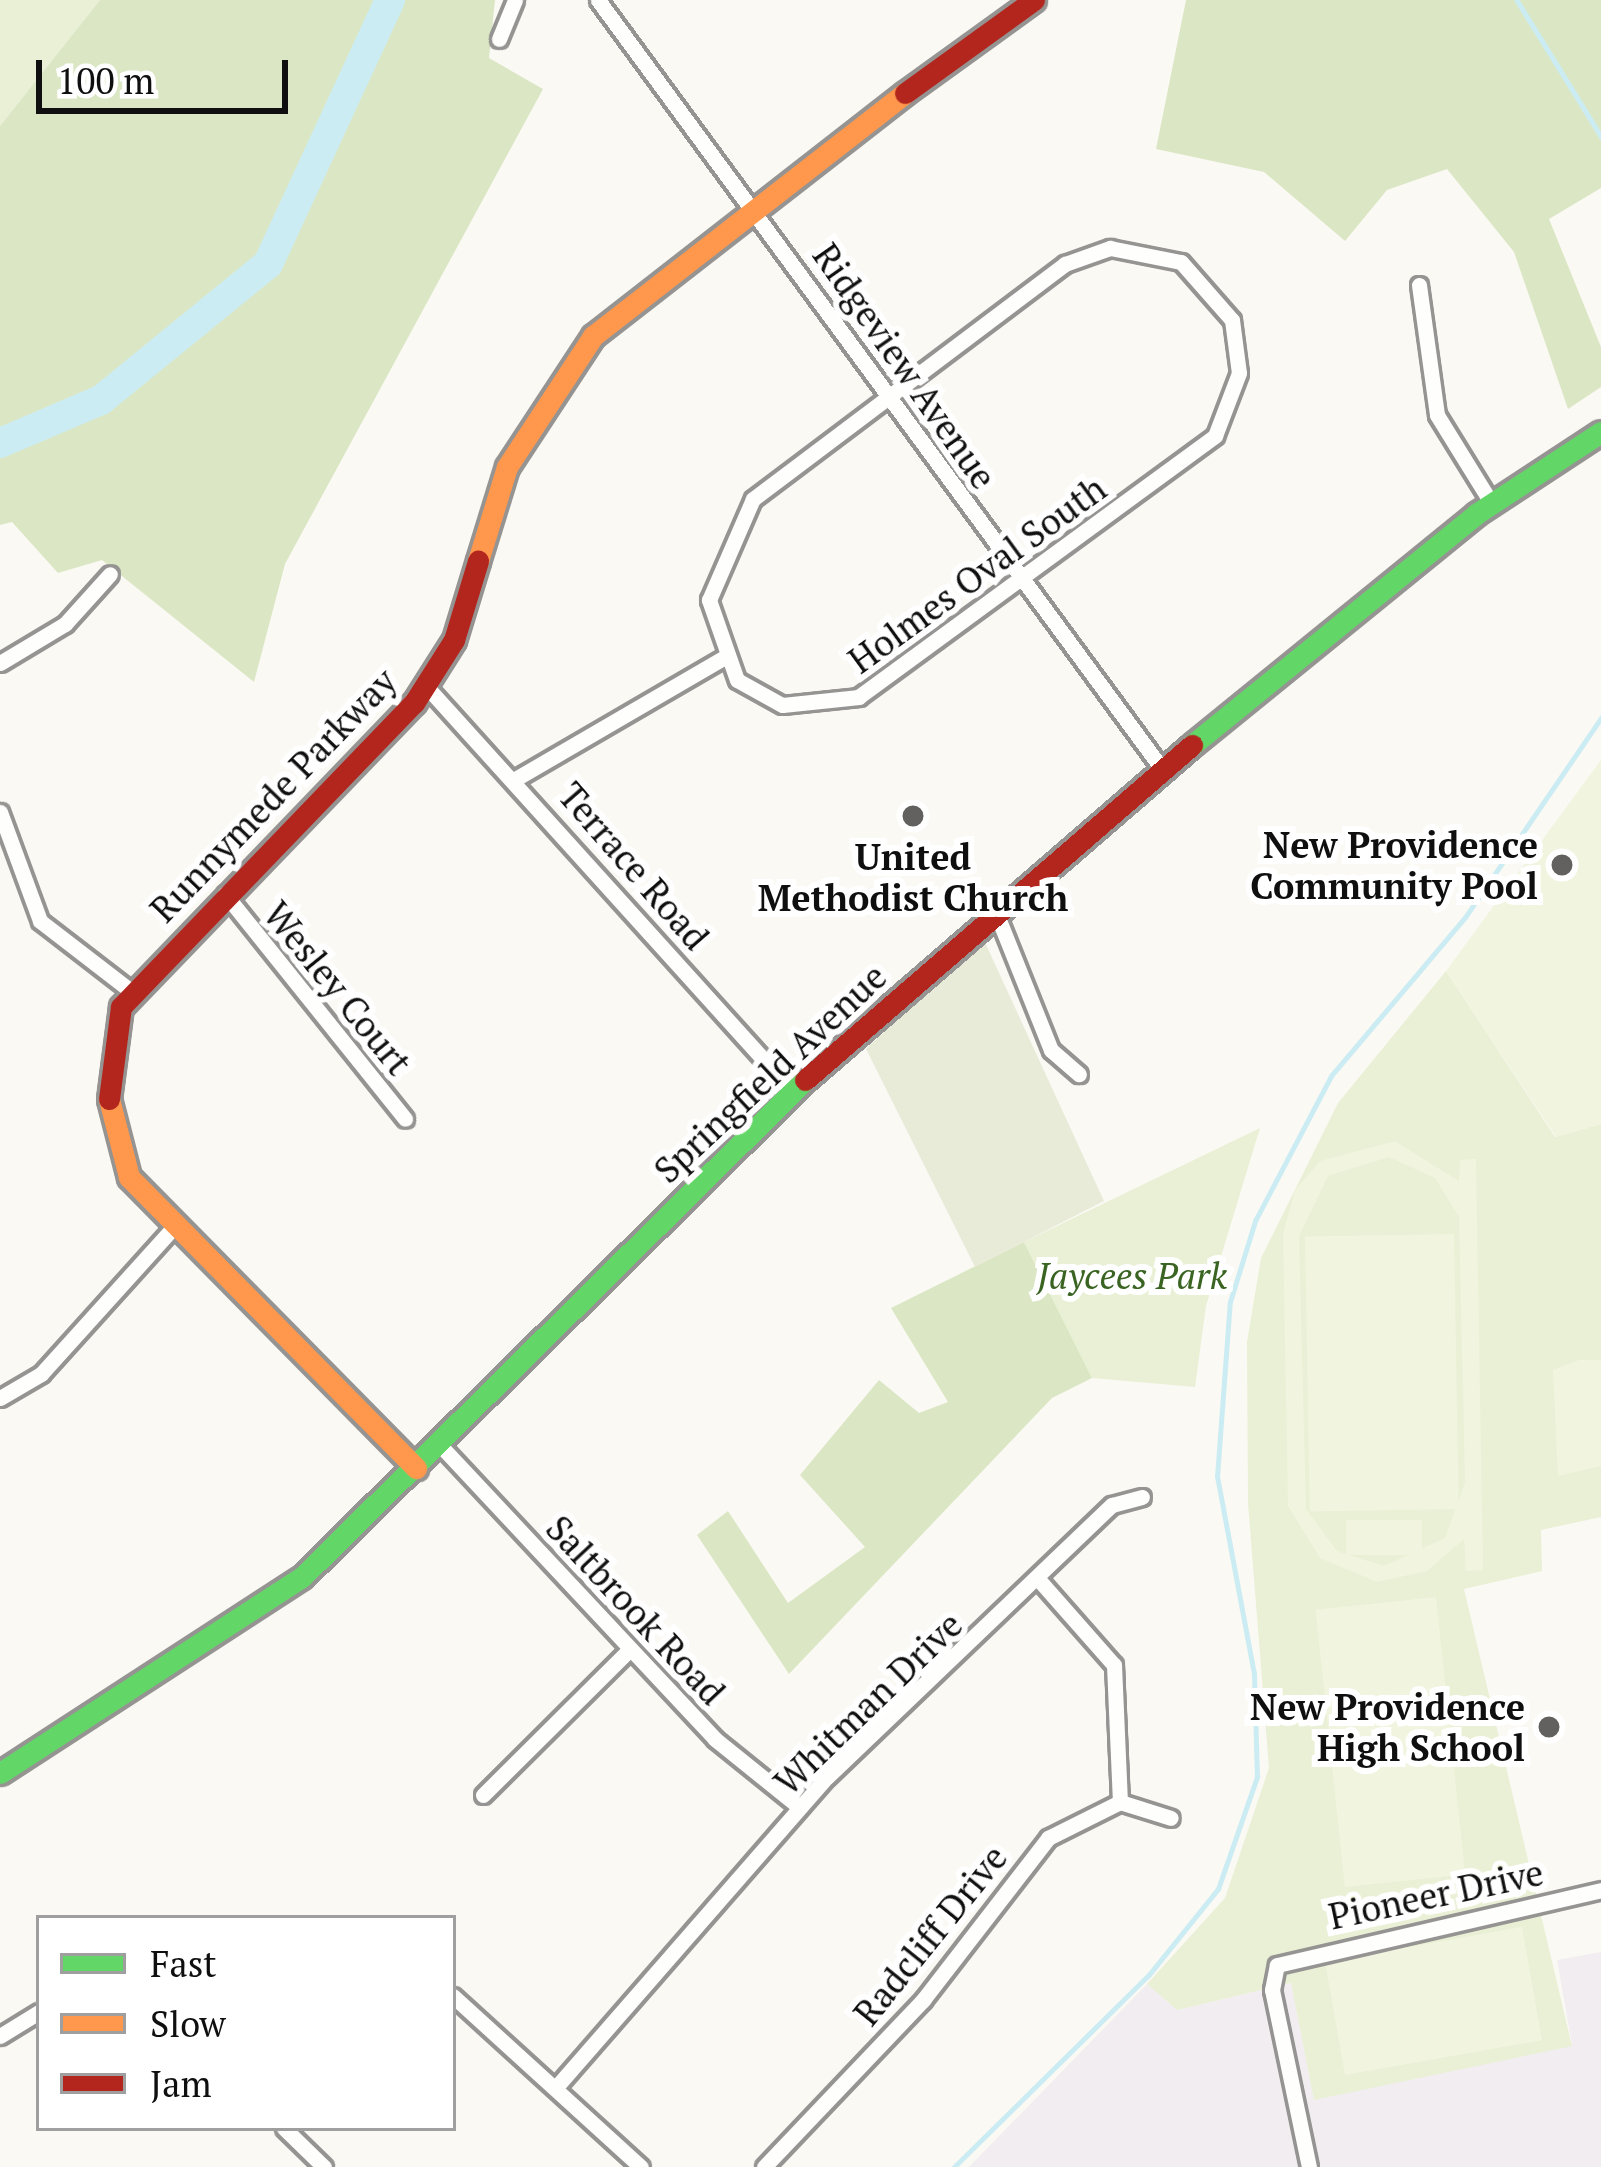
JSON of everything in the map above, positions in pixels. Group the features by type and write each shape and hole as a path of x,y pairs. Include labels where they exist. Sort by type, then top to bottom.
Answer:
{"main road":[{"name":"Runnymede Parkway","path":"416,1468 172,1229 129,1177 111,1132 107,1059 131,992 426,686 454,640 507,467 556,381 625,302 755,201 1034,0"},
{"name":"Springfield Avenue","path":"0,1773 263,1607 416,1468 792,1091 995,910 1492,504 1601,432"}],"street":[{"path":"499,39 515,0"},
{"name":"Ridgeview Avenue","path":"598,0 755,201 883,399 1162,769"},
{"name":"Holmes Oval South","path":"723,658 745,687 782,705 840,704 1198,452 1234,392 1233,324 1203,279 1150,249 1079,256 883,399"},
{"path":"1419,285 1437,415 1492,504"},
{"path":"517,778 723,658 709,600 741,515 883,399"},
{"path":"0,664 64,624 110,574"},
{"name":"Terrace Road","path":"426,686 517,778 792,1091"},
{"path":"0,812 40,921 131,992"},
{"name":"Wesley Court","path":"225,894 405,1119"},
{"path":"995,910 1051,1050 1079,1075"},
{"path":"0,1398 41,1374 172,1229"},
{"name":"Saltbrook Road","path":"440,1444 630,1649 799,1806"},
{"name":"Whitman Drive","path":"558,2085 799,1806 1112,1505 1142,1497"},
{"path":"1039,1580 1114,1665 1120,1802 1171,1818"},
{"path":"482,1795 630,1649"},
{"name":"Radcliff Drive","path":"764,2167 923,2000 1048,1838 1120,1802"},
{"name":"Pioneer Drive","path":"1309,2167 1272,1990 1284,1958 1601,1889"},
{"path":"456,1999 558,2085 641,2167"},
{"path":"0,2036 36,2014"},
{"path":"287,2131 324,2167"}],"shaded area":[{"path":"1601,1952 1601,2167 969,2167 1147,1984 1177,2010 1291,1983 1314,2099 1572,2045 1557,1960"}],"green space":[{"path":"0,0 100,0 0,126"},
{"path":"100,0 495,0 489,58 543,89 285,564 254,682 102,560 58,573 12,522 0,525 0,126"},
{"path":"1186,0 1601,0 1601,188 1549,219 1601,347 1601,387 1568,409 1514,252 1447,169 1387,190 1345,241 1264,172 1156,149"},
{"name":"New Providence Community Pool","path":"1601,760 1601,1124 1556,1137 1446,971"},
{"path":"983,938 1104,1201 975,1267 866,1049"},
{"path":"1446,971 1555,1137 1601,1124 1601,1517 1541,1530 1542,1571 1464,1589 1572,2046 1314,2100 1291,1983 1177,2010 1147,1984 1225,1898 1269,1768 1248,1503 1247,1342 1261,1258 1338,1103"},
{"name":"Jaycees Park","path":"1260,1128 1206,1306 1195,1387 1092,1378 1024,1242"},
{"path":"1395,1141 1459,1181 1460,1160 1476,1159 1483,1570 1466,1571 1464,1539 1427,1571 1377,1582 1320,1558 1288,1506 1283,1234 1295,1190 1320,1161","holes":["1389,1157 1435,1178 1459,1217 1465,1483 1445,1538 1384,1566 1337,1551 1306,1509 1299,1236 1328,1176"]},
{"path":"1454,1234 1459,1509 1310,1512 1305,1237"},
{"path":"1024,1242 1092,1378 1052,1398 789,1674 697,1535 728,1511 788,1603 865,1547 800,1475 879,1380 919,1413 948,1402 891,1308"},
{"path":"1579,1360 1601,1360 1601,1466 1558,1476 1553,1370"},
{"path":"1346,1520 1422,1520 1422,1555 1346,1555"},
{"path":"1436,1597 1465,1874 1345,1887 1316,1610"},
{"path":"1522,1927 1542,2040 1345,2075 1325,1962"}],"waterway":[{"path":"0,443 101,400 268,264 390,0"},
{"path":"1517,0 1601,136"},
{"path":"954,2167 1148,1976 1218,1889 1257,1777 1254,1674 1217,1477 1230,1302 1255,1221 1331,1076 1466,916 1601,718"}],"traffic: fast":[{"path":"1192,745 1476,514 1601,432"},
{"path":"0,1773 302,1577 805,1080"}],"traffic: slow":[{"path":"478,561 507,467 593,336 905,93"},
{"path":"109,1099 129,1177 416,1468"}],"traffic: jam":[{"path":"905,93 1034,0"},
{"path":"109,1099 121,1007 414,703 454,640 478,561"},
{"path":"805,1080 1192,745"}],"place":[{"name":"United Methodist Church","path":"913,816"},
{"name":"New Providence Community Pool","path":"1562,865"},
{"name":"New Providence High School","path":"1549,1727"}]}
